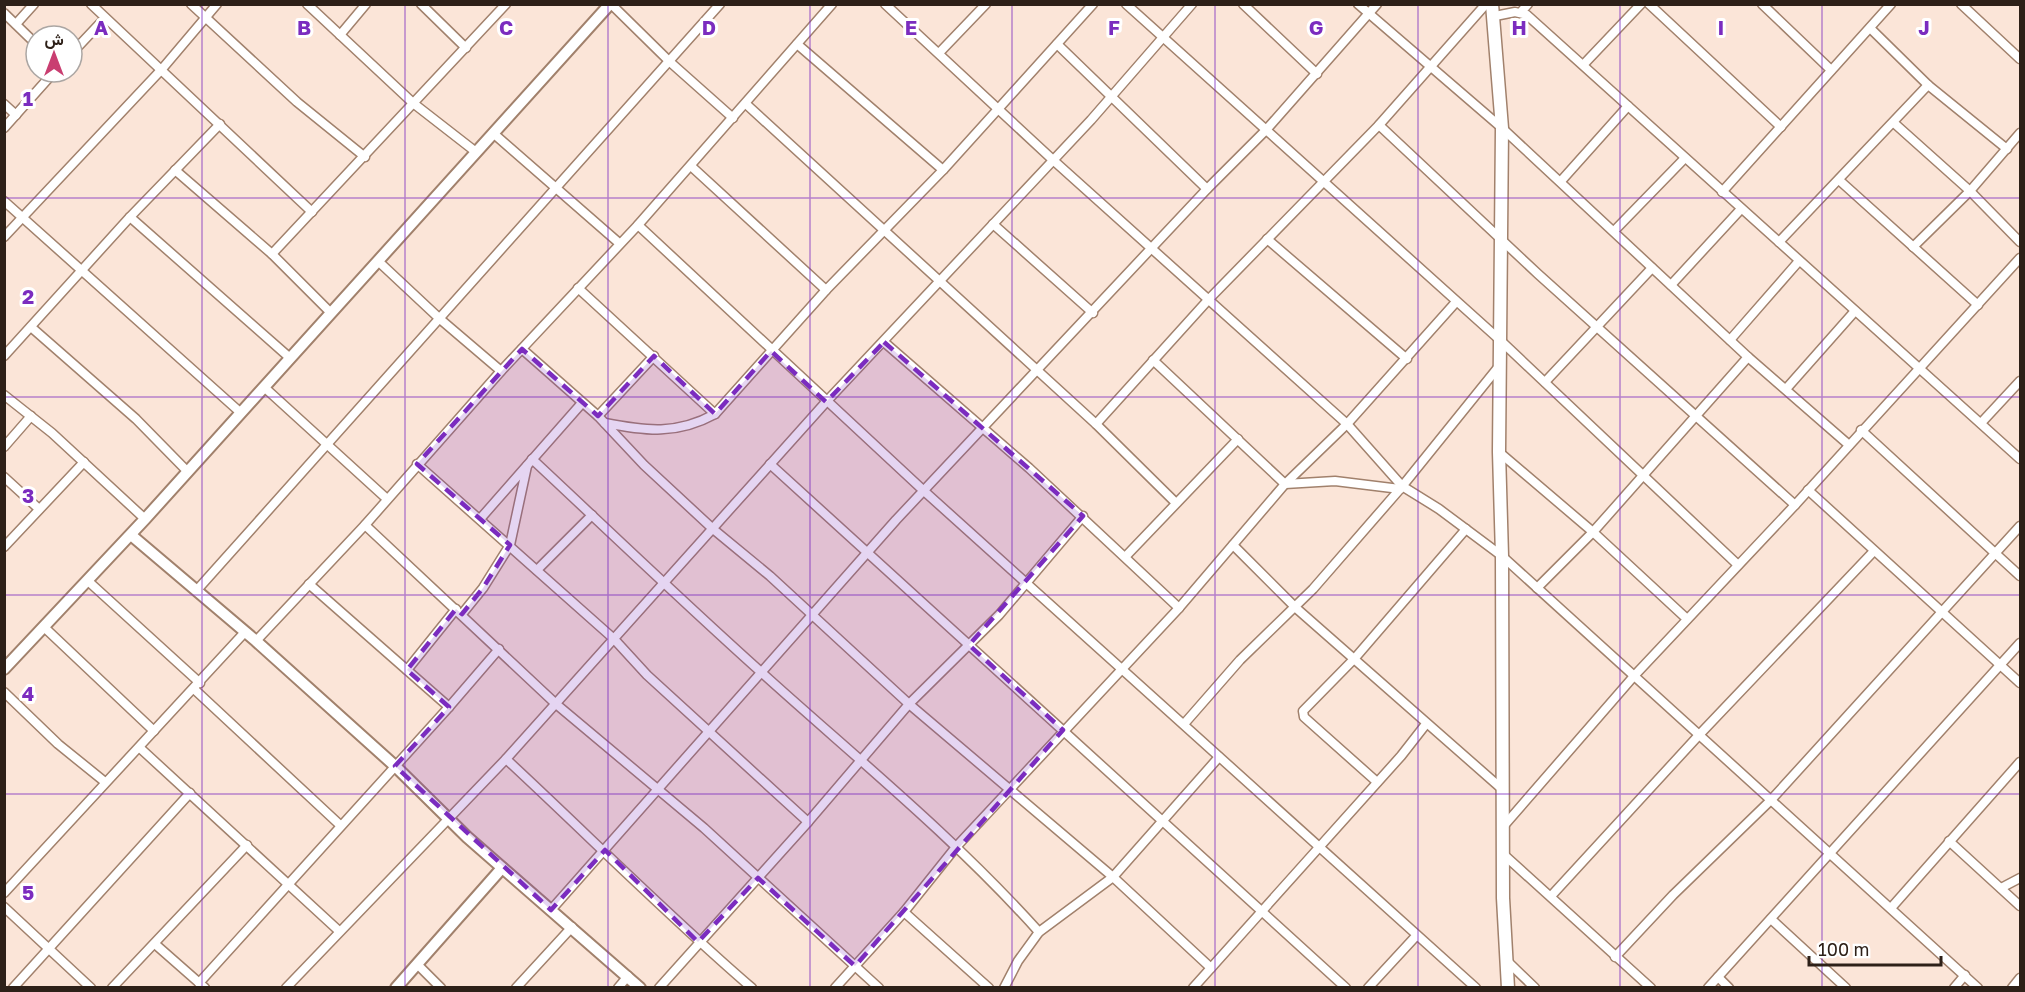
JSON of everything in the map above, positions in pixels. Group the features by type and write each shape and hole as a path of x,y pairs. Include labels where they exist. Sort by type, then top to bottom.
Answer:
{"main road":[{"path":"1494,10 1502,128 1499,452 1502,556 1502,853 1508,987"}],"street":[{"path":"16,24 34,4"},
{"path":"91,4 312,212"},
{"path":"191,4 297,102 365,157"},
{"path":"4,237 162,69 217,4"},
{"path":"307,4 413,103 476,152"},
{"path":"340,34 366,4"},
{"path":"422,4 466,48"},
{"path":"272,254 506,4"},
{"path":"4,669 131,535 330,312 611,4 670,62 733,118"},
{"path":"196,591 720,4"},
{"path":"256,641 365,525 501,371 692,167 832,4"},
{"path":"885,4 1053,160 1347,424 1401,487 1466,529 1502,556 1978,987"},
{"path":"939,53 986,4"},
{"path":"1083,15 1085,4"},
{"path":"601,420 633,428 665,429 693,426 715,414 826,290 943,170 1093,4"},
{"path":"1126,4 1501,341 1738,566"},
{"path":"286,987 506,759 826,402 940,283 1111,97 1191,4"},
{"path":"1243,4 1317,74"},
{"path":"1358,4 1368,15 1502,128 1748,357 1849,445"},
{"path":"551,910 707,731 762,674 868,552 1094,313 1207,189 1266,130 1377,4"},
{"path":"1096,424 1209,299 1378,125 1486,4"},
{"path":"1521,12 1528,4"},
{"path":"1584,64 1641,4"},
{"path":"1649,4 1781,127"},
{"path":"1722,192 1892,4"},
{"path":"1961,4 2020,59"},
{"path":"1768,7 1831,70"},
{"path":"1494,10 1521,12 1584,64 1722,192 2020,459"},
{"path":"4,13 24,32"},
{"path":"84,40 105,18"},
{"path":"1870,28 1928,85 2007,149"},
{"path":"797,44 943,170"},
{"path":"1057,44 1207,189"},
{"path":"4,128 43,84"},
{"path":"1779,242 1928,85"},
{"path":"4,104 16,115"},
{"path":"746,104 1096,424 1176,503"},
{"path":"1561,181 1628,106"},
{"path":"1894,123 1970,190 2020,242"},
{"path":"4,356 130,217 220,124"},
{"path":"1378,125 1795,505"},
{"path":"493,133 619,243"},
{"path":"1913,247 1970,190 2020,133"},
{"path":"1614,231 1685,158"},
{"path":"692,167 826,290"},
{"path":"175,170 272,254 330,312"},
{"path":"1839,180 1978,305"},
{"path":"4,201 241,413"},
{"path":"1671,285 1741,209"},
{"path":"130,217 291,358"},
{"path":"993,224 1094,313"},
{"path":"638,225 826,402 1416,936 1476,987"},
{"path":"1267,239 1407,359"},
{"path":"1502,828 1634,676 1795,505 1918,367 2020,258"},
{"path":"378,261 440,319 501,371"},
{"path":"1730,340 1799,261"},
{"path":"1545,382 1652,268"},
{"path":"578,288 715,414"},
{"path":"835,987 904,912 956,848 1063,730 1179,608 1285,484 1347,424 1456,302"},
{"path":"1786,389 1855,311"},
{"path":"31,327 136,419 188,472"},
{"path":"884,342 1083,516 1179,608"},
{"path":"522,350 601,420 644,465 713,529 770,576 812,618 909,704 1113,877 1211,968"},
{"path":"601,420 654,356"},
{"path":"1537,588 1593,532 1748,357"},
{"path":"1153,360 1285,484 1335,481 1401,487"},
{"path":"1184,724 1240,660 1296,608 1401,487 1500,365"},
{"path":"1981,423 2020,381"},
{"path":"264,387 387,499"},
{"path":"4,395 84,462 145,519"},
{"path":"480,519 582,403"},
{"path":"4,447 31,416"},
{"path":"1861,430 2020,576"},
{"path":"1126,556 1238,439"},
{"path":"1499,452 1593,532 1687,619"},
{"path":"4,547 84,462"},
{"path":"530,462 592,515 762,674 861,758 1000,889 1039,932"},
{"path":"406,670 483,588 510,545 530,462"},
{"path":"417,464 614,639 647,675 808,822"},
{"path":"770,464 1263,909 1346,987"},
{"path":"4,477 39,509"},
{"path":"1808,490 2020,683"},
{"path":"537,570 592,515"},
{"path":"659,987 808,822 909,704 1027,583 1083,516"},
{"path":"365,525 556,704 657,788 879,987"},
{"path":"1615,957 1672,896 1771,800 1941,610 2020,526"},
{"path":"1377,782 1304,717 1303,711 1355,658 1466,529"},
{"path":"131,535 256,641 395,766 502,868 640,987"},
{"path":"1233,546 1296,608 1502,789"},
{"path":"1552,895 1699,735 1874,551"},
{"path":"88,581 340,825"},
{"path":"309,584 449,707"},
{"path":"45,628 154,731"},
{"path":"4,892 245,632"},
{"path":"1708,987 2020,643"},
{"path":"155,944 202,985 287,883 449,707 499,649"},
{"path":"4,692 58,744 105,782"},
{"path":"1192,987 1377,782 1426,724"},
{"path":"140,747 339,931"},
{"path":"1004,987 1018,961 1039,932 1113,877 1219,757"},
{"path":"506,759 605,850 698,942 752,987"},
{"path":"1891,908 2020,762"},
{"path":"13,987 190,793"},
{"path":"1949,841 2020,906"},
{"path":"112,987 247,845"},
{"path":"1502,853 1552,895 1615,957 1650,987"},
{"path":"396,987 502,868"},
{"path":"2001,888 2020,879"},
{"path":"4,907 91,987"},
{"path":"904,912 989,987"},
{"path":"1771,919 1846,987"},
{"path":"516,987 572,927"},
{"path":"1368,987 1416,936"},
{"path":"1506,960 1535,987"},
{"path":"417,964 441,987"},
{"path":"1954,987 1965,975"},
{"path":"618,987 628,976"},
{"path":"1718,977 1729,987"},
{"path":"2012,987 2020,978"}],"highlighted area":[{"path":"884,342 1083,516 969,645 1063,730 855,966 758,878 698,942 605,850 551,910 395,766 449,707 407,670 456,609 462,614 483,588 510,545 417,464 522,349 598,416 654,356 715,414 771,351 826,402"}]}
